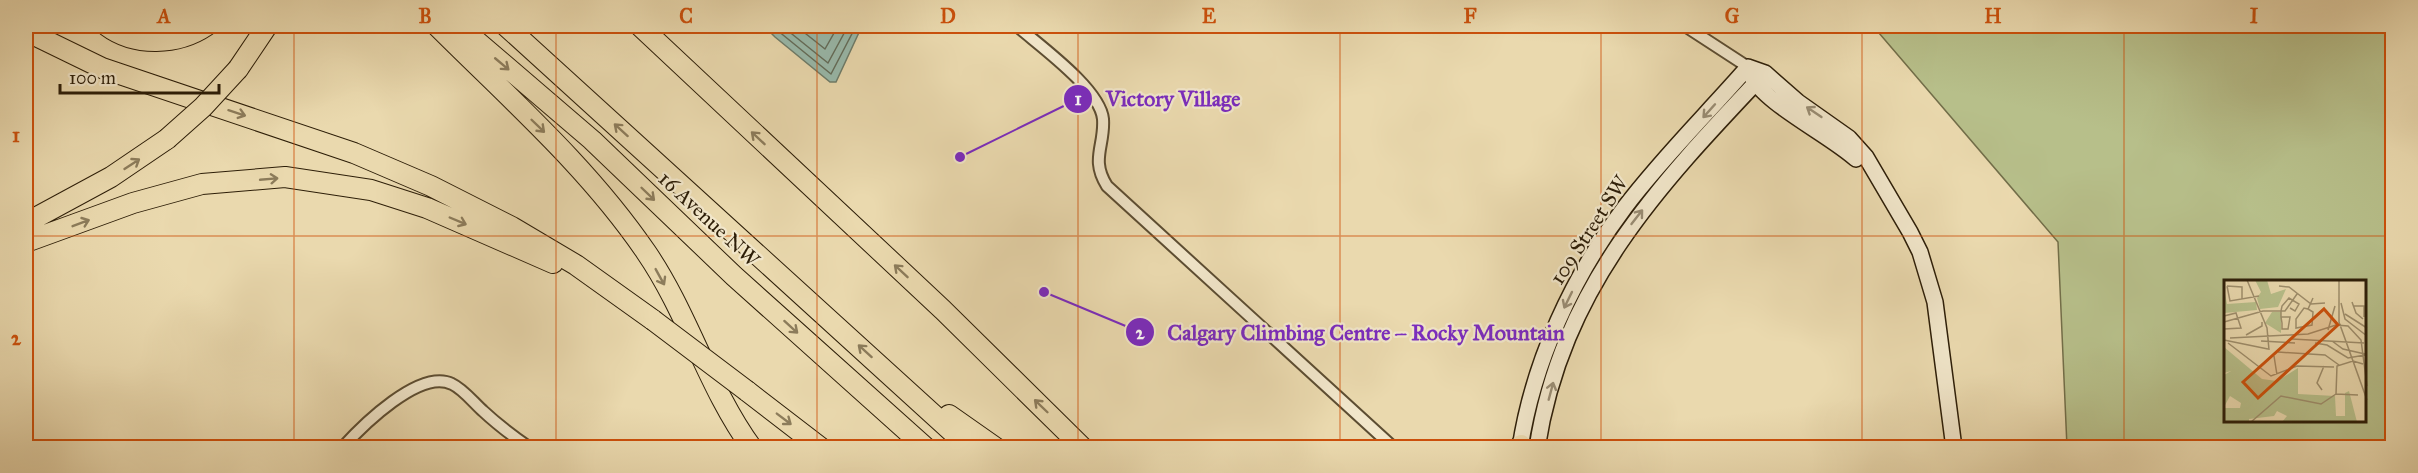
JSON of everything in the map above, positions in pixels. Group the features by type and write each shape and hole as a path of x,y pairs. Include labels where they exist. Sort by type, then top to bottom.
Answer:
{"highway":[{"path":"107,26 116,32 138,39 165,41 194,34 206,26"},
{"path":"26,223 111,177 167,139 203,107 238,69 267,26"},
{"path":"437,26 580,167 616,210 648,254 724,401 752,447"},
{"name":"16 Avenue NW","path":"459,26 592,140 734,276 926,447"},
{"name":"16 Avenue NW","path":"506,26 970,447"},
{"path":"640,26 943,310 1083,447"},
{"path":"26,31 102,68 354,153 431,186 512,226 567,259 653,320 821,447"},
{"path":"26,242 133,203 202,184 285,177 327,182 371,190 427,208 492,235 564,268 653,320"},
{"path":"893,377 996,447"}],"street":[{"path":"1017,26 1096,98 1103,119 1098,163 1107,186 1394,447"},
{"path":"1685,26 1748,67 1780,105 1845,149 1880,185 1910,232 1920,252 1930,284 1939,324 1954,447"},
{"name":"109 Street SW","path":"1524,447 1528,409 1545,354 1570,296 1587,264 1614,222 1643,184 1748,67"},
{"name":"109 Street SW","path":"1524,447 1566,343 1600,273 1631,225 1655,194 1760,79"},
{"path":"342,447 367,420 391,401 437,381 456,386 495,422 530,447"}],"green space":[{"path":"1873,26 2392,26 2392,447 2067,447 2058,242"}],"water":[{"path":"764,26 818,28 819,26 862,26 836,82 830,82"}],"place":[{"name":"Victory Village","path":"960,157"},
{"name":"Calgary Climbing Centre – Rocky Mountain","path":"1044,292"}]}
